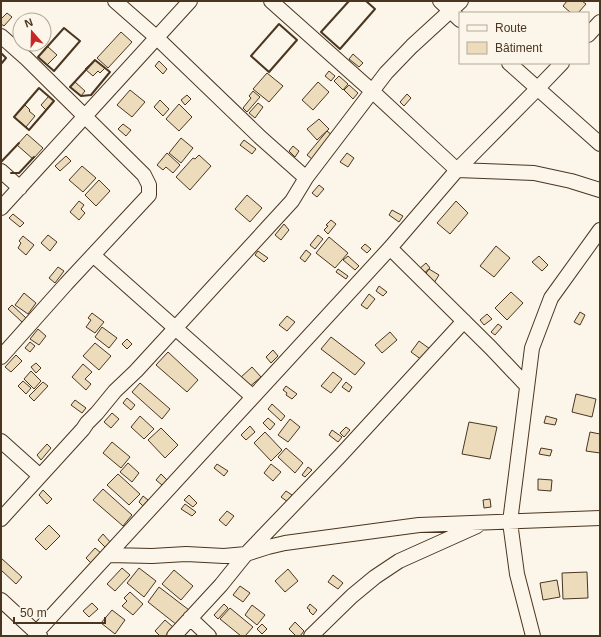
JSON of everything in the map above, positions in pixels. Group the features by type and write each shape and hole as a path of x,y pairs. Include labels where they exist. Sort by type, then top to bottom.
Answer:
{"street":[{"path":"115,1 156,37 261,138 306,178"},
{"path":"1,208 190,1"},
{"path":"271,1 372,91 457,170 534,173 571,181 600,190"},
{"path":"440,1 455,15"},
{"path":"1,519 83,429 115,391 136,371 292,201 306,178 386,73 412,46 455,15 462,1"},
{"path":"589,34 600,22"},
{"path":"1,36 27,59 144,175 149,185 150,195 66,284 1,357"},
{"path":"510,64 600,144"},
{"path":"1,600 39,634 108,555 390,248 457,170 561,64"},
{"path":"1,171 20,188"},
{"path":"533,636 517,574 510,522 532,348 551,298 600,230"},
{"path":"390,248 491,348 527,386"},
{"path":"93,255 253,397"},
{"path":"174,636 221,585 246,554 340,456 464,321"},
{"path":"1,441 40,476"},
{"path":"108,555 152,556 186,554 224,556 246,554 279,544 419,525 600,518"},
{"path":"311,636 352,596 399,561 483,523"},
{"path":"190,618 209,636"}],"building":[{"path":"567,1 582,1 586,4 579,12 570,12 563,6"},
{"path":"7,13 12,17 4,26 1,24 1,19"},
{"path":"121,32 132,42 108,68 97,58"},
{"path":"52,50 57,55 47,65 38,57 42,52 52,52"},
{"path":"353,54 363,63 359,67 349,59"},
{"path":"95,60 105,68 100,73 98,71 93,76 85,69"},
{"path":"159,61 167,69 163,74 155,66"},
{"path":"329,71 335,76 331,81 325,76"},
{"path":"267,73 283,86 269,102 253,89"},
{"path":"339,76 348,84 343,90 334,81"},
{"path":"75,82 85,91 81,96 70,87"},
{"path":"318,82 329,92 313,110 302,100"},
{"path":"349,85 358,93 353,99 344,90"},
{"path":"130,90 145,102 132,117 117,105"},
{"path":"253,91 260,97 247,112 243,108 251,98 249,96"},
{"path":"407,94 411,98 404,106 400,102"},
{"path":"187,95 191,99 185,105 181,100"},
{"path":"49,96 54,101 46,110 41,105"},
{"path":"160,100 169,109 163,116 154,107"},
{"path":"258,103 263,107 255,118 249,113"},
{"path":"179,104 192,117 179,131 166,119"},
{"path":"25,105 35,116 26,127 14,117"},
{"path":"319,119 329,129 317,140 307,129"},
{"path":"123,124 131,130 126,136 118,129"},
{"path":"327,131 332,135 312,159 307,155"},
{"path":"27,134 43,148 33,159 17,145"},
{"path":"181,138 193,148 181,163 169,153"},
{"path":"244,140 256,149 252,154 240,145"},
{"path":"293,146 299,151 295,157 289,151"},
{"path":"167,153 180,165 173,173 166,167 163,170 157,165"},
{"path":"347,153 354,158 348,167 340,162"},
{"path":"199,155 211,166 190,190 176,177 193,158 195,159"},
{"path":"66,156 71,161 60,171 55,166"},
{"path":"82,166 96,178 83,192 69,180"},
{"path":"99,180 110,191 96,206 85,195"},
{"path":"319,185 324,189 317,197 312,193"},
{"path":"247,195 262,208 250,222 235,209"},
{"path":"79,201 84,205 81,209 85,213 79,220 70,212"},
{"path":"456,201 468,213 450,234 437,223"},
{"path":"392,210 403,216 399,222 389,215"},
{"path":"13,214 24,223 20,227 9,218"},
{"path":"331,220 336,224 328,234 324,230 328,226 326,225"},
{"path":"284,224 289,230 281,240 275,235"},
{"path":"48,235 57,242 50,251 41,243"},
{"path":"318,235 323,239 315,249 310,245"},
{"path":"23,236 34,245 26,255 18,248 21,243 19,241"},
{"path":"329,237 348,253 335,268 316,253"},
{"path":"365,244 371,249 367,253 361,248"},
{"path":"496,246 510,258 494,277 480,266"},
{"path":"306,250 311,254 305,262 300,258"},
{"path":"258,251 268,258 264,262 255,255"},
{"path":"348,256 359,266 355,270 343,260"},
{"path":"539,256 548,265 542,271 532,262"},
{"path":"426,263 430,268 423,274 419,269"},
{"path":"58,267 64,271 55,283 49,278"},
{"path":"338,269 348,276 346,279 336,272"},
{"path":"429,269 439,275 434,283 424,276"},
{"path":"379,286 387,292 383,296 376,291"},
{"path":"511,292 523,303 507,320 495,308"},
{"path":"24,293 36,303 28,314 15,305"},
{"path":"369,294 375,299 367,309 361,305"},
{"path":"12,305 26,318 22,322 8,309"},
{"path":"580,312 585,315 580,325 574,322"},
{"path":"92,313 104,322 95,333 86,327 91,320 88,318"},
{"path":"487,314 492,319 484,325 480,320"},
{"path":"287,316 295,322 287,331 279,325"},
{"path":"498,324 502,327 495,335 491,332"},
{"path":"102,327 117,338 109,348 95,337"},
{"path":"38,329 46,336 39,345 30,339"},
{"path":"390,332 397,340 382,353 375,345"},
{"path":"331,337 365,363 355,375 321,349"},
{"path":"127,339 132,344 127,349 122,344"},
{"path":"419,341 430,349 422,360 411,352"},
{"path":"30,342 35,346 30,352 25,348"},
{"path":"95,343 111,356 99,370 83,356"},
{"path":"273,350 278,356 271,363 266,357"},
{"path":"168,352 198,380 187,392 156,365"},
{"path":"16,355 22,361 11,372 5,367"},
{"path":"36,363 41,368 36,373 31,367"},
{"path":"83,364 92,372 85,379 91,384 86,390 72,377"},
{"path":"252,367 261,377 248,388 239,379"},
{"path":"31,371 41,381 34,389 24,379"},
{"path":"333,372 342,379 331,393 321,386"},
{"path":"23,381 31,388 26,394 18,386"},
{"path":"43,382 48,386 34,401 29,396"},
{"path":"346,382 352,387 349,392 342,387"},
{"path":"140,383 170,409 162,419 132,392"},
{"path":"286,386 297,394 292,399 286,395 287,393 283,390"},
{"path":"576,394 596,399 592,417 572,412"},
{"path":"127,398 135,405 131,410 123,403"},
{"path":"75,400 86,408 82,413 71,405"},
{"path":"272,404 285,416 281,421 268,409"},
{"path":"112,413 119,419 111,428 104,422"},
{"path":"140,416 154,429 144,439 131,427"},
{"path":"546,416 557,419 555,425 544,423"},
{"path":"268,418 275,424 270,430 263,423"},
{"path":"290,419 300,427 288,442 278,435"},
{"path":"469,422 497,427 490,459 462,454"},
{"path":"250,426 255,432 246,440 241,435"},
{"path":"346,427 350,430 344,437 340,433"},
{"path":"161,428 178,445 165,458 148,440"},
{"path":"332,430 342,437 338,442 329,435"},
{"path":"265,432 282,450 271,461 254,443"},
{"path":"590,432 600,434 600,453 586,451"},
{"path":"112,442 130,457 121,468 103,453"},
{"path":"47,444 51,448 41,460 37,455"},
{"path":"286,448 303,463 295,473 278,457"},
{"path":"541,448 552,450 550,456 539,454"},
{"path":"128,463 139,473 132,482 120,472"},
{"path":"217,464 228,471 224,476 214,468"},
{"path":"271,464 281,472 273,481 264,473"},
{"path":"308,467 312,470 305,477 302,475"},
{"path":"118,474 140,494 129,505 107,485"},
{"path":"161,474 167,480 162,485 156,480"},
{"path":"538,479 552,480 551,491 538,490"},
{"path":"103,489 132,515 123,526 93,500"},
{"path":"43,490 52,499 47,504 39,495"},
{"path":"286,491 292,495 288,502 281,497"},
{"path":"189,495 197,503 193,507 184,500"},
{"path":"143,496 148,500 143,506 139,502"},
{"path":"490,499 491,507 484,508 483,500"},
{"path":"185,504 196,512 192,516 181,509"},
{"path":"227,511 234,516 226,526 219,520"},
{"path":"49,525 60,536 46,550 35,539"},
{"path":"103,534 111,543 106,548 98,540"},
{"path":"95,548 101,553 91,563 86,558"},
{"path":"1,558 22,577 16,584 1,570"},
{"path":"122,568 130,575 115,591 107,584"},
{"path":"139,568 156,581 144,597 127,583"},
{"path":"288,569 298,581 285,592 275,581"},
{"path":"174,570 193,586 181,600 162,584"},
{"path":"587,572 588,598 563,599 562,573"},
{"path":"333,575 343,583 338,589 328,582"},
{"path":"557,580 560,597 543,600 540,583"},
{"path":"240,586 250,593 243,602 233,595"},
{"path":"159,587 189,610 177,625 148,602"},
{"path":"130,592 143,604 133,615 122,606 127,601 124,598"},
{"path":"92,603 98,609 89,617 83,611"},
{"path":"224,604 228,608 218,619 214,615"},
{"path":"310,604 317,610 313,615 307,608"},
{"path":"252,605 265,615 257,625 245,615"},
{"path":"230,608 253,627 245,636 241,636 220,619"},
{"path":"112,610 125,620 115,634 101,623"},
{"path":"165,620 173,627 166,636 160,636 155,631"},
{"path":"295,622 304,631 300,636 296,636 289,629"},
{"path":"262,624 267,629 262,634 257,629"}],"wall":[{"path":"349,1 321,32 340,49 375,9 366,1"},
{"path":"279,24 297,40 269,72 251,56 279,24"},
{"path":"64,28 80,41 54,71 38,57 64,28"},
{"path":"1,53 6,58 1,64"},
{"path":"95,60 110,72 91,95 81,96 70,87 95,60"},
{"path":"39,88 54,101 29,130 14,117 39,88"},
{"path":"1,162 19,143"},
{"path":"11,173 19,173 34,157"}]}
